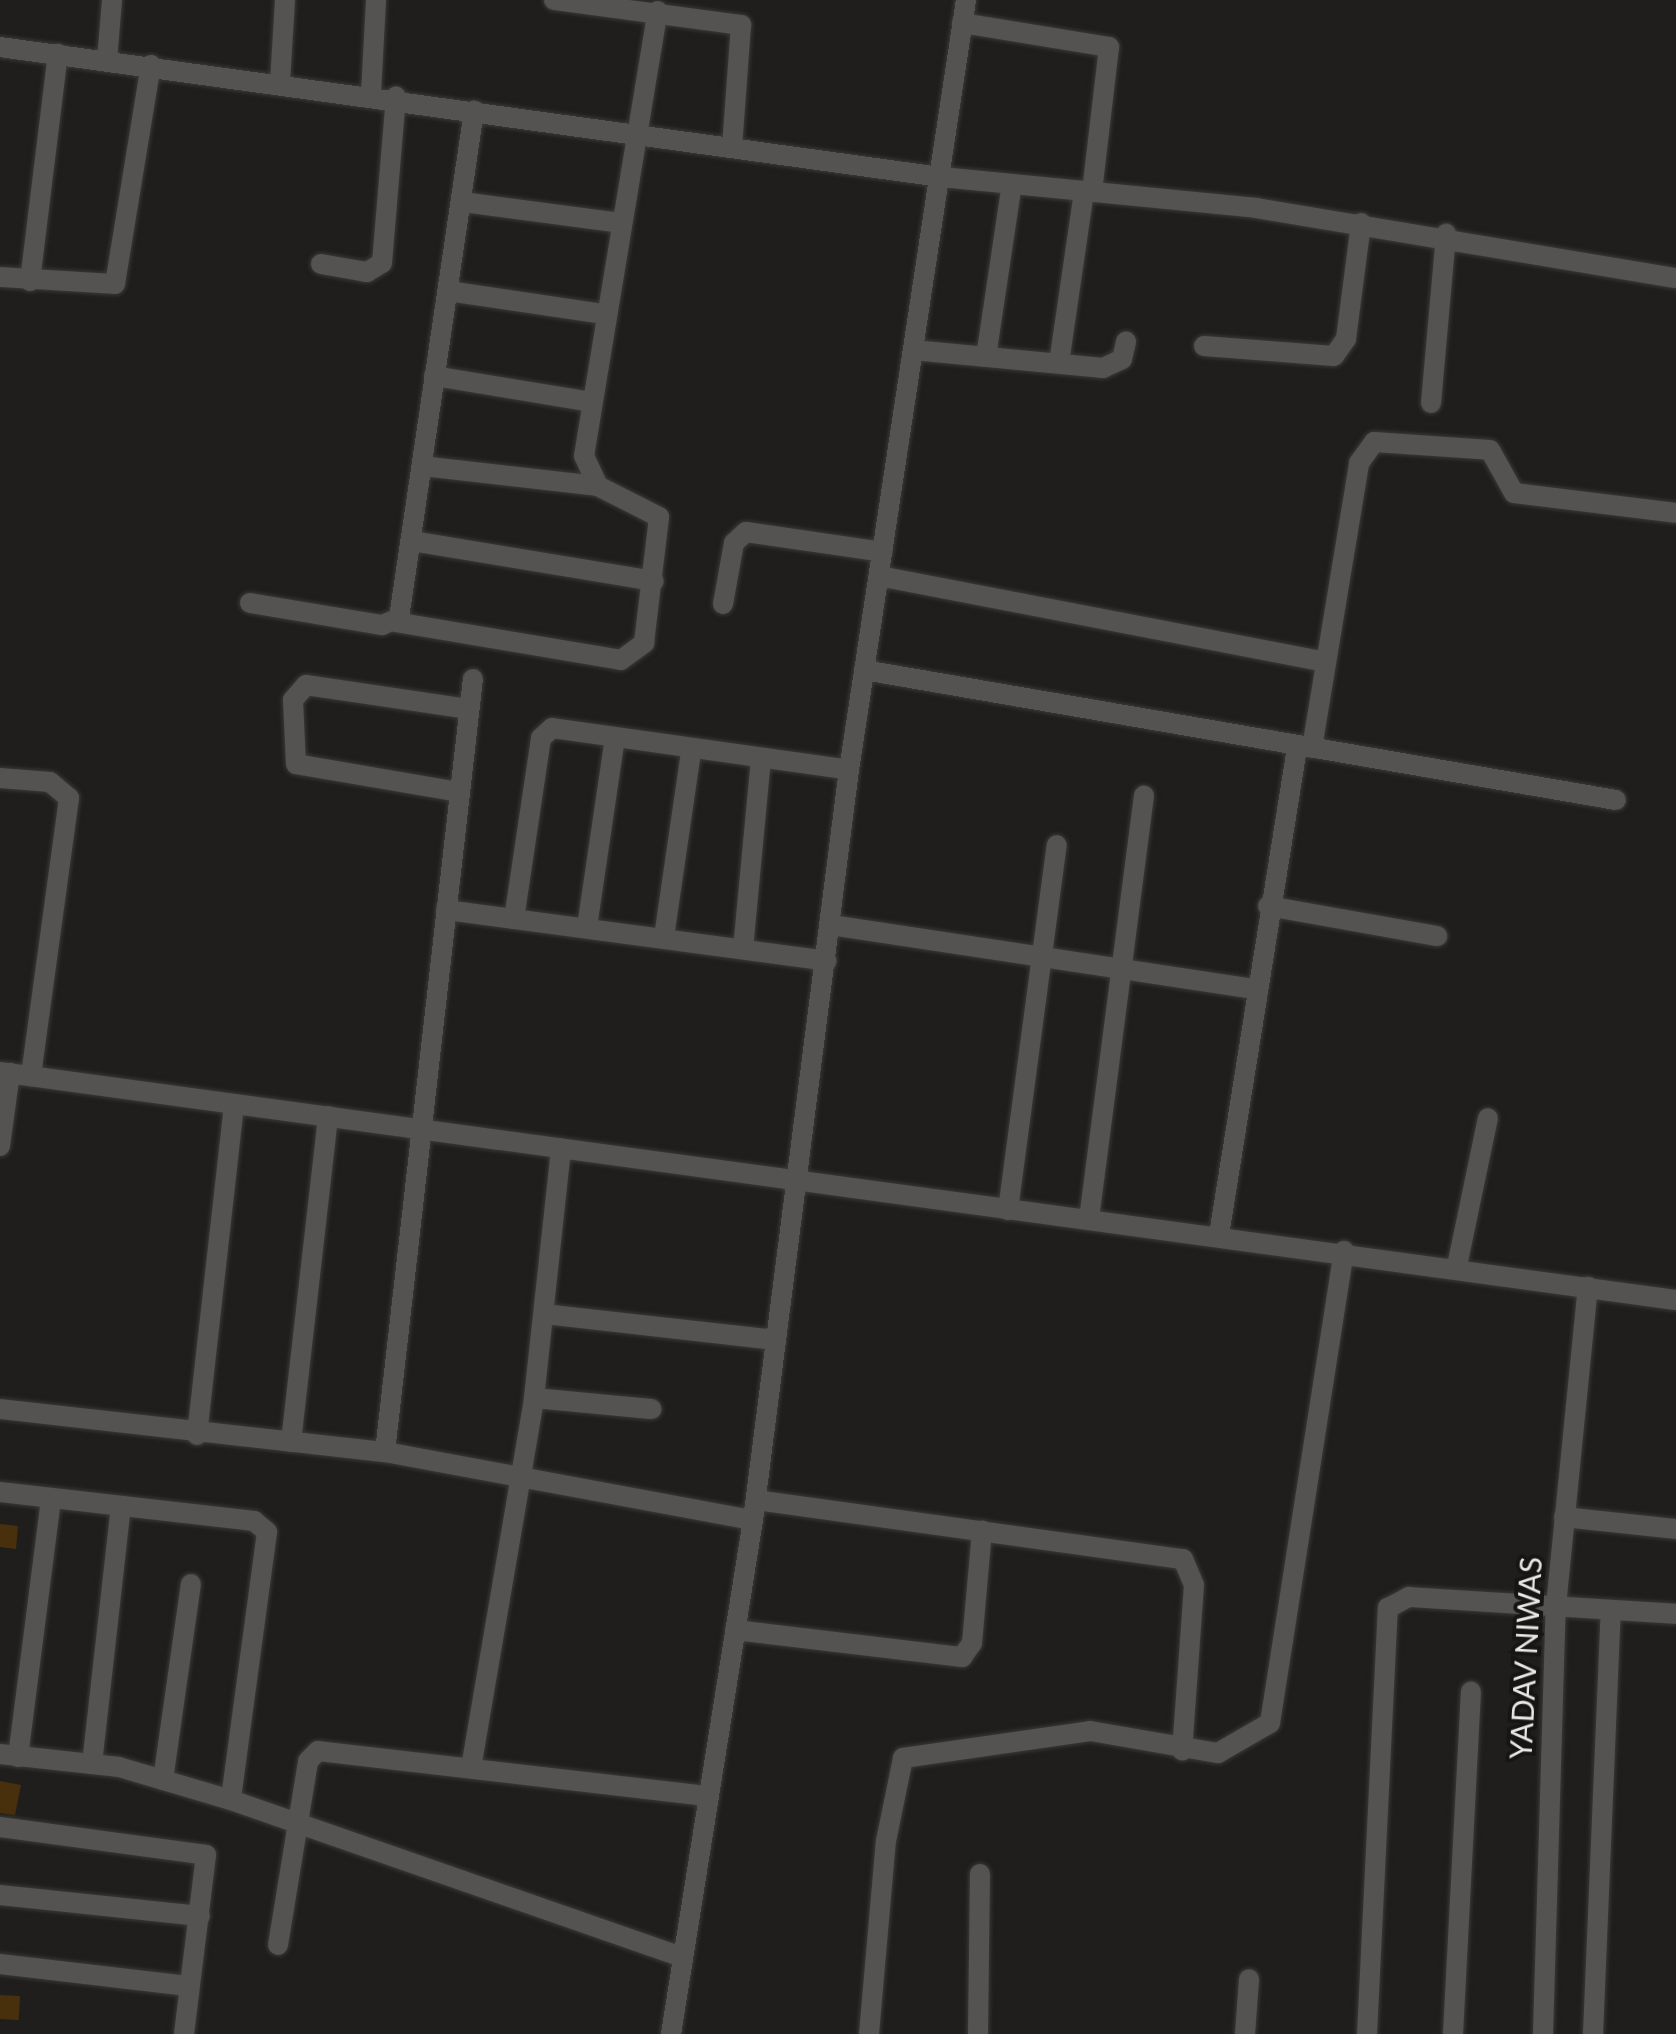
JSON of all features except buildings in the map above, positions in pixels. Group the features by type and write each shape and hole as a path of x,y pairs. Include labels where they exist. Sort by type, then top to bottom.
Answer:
{"street":[{"path":"107,60 112,0"},
{"path":"280,82 285,0"},
{"path":"371,93 376,0"},
{"path":"554,0 724,17 746,35 732,148"},
{"path":"672,2034 681,1957 754,1510 849,770 966,0"},
{"path":"598,486 584,456 604,314 658,11"},
{"path":"962,23 1109,47 1059,363"},
{"path":"0,47 371,93 941,177 1446,234 1676,278"},
{"path":"30,281 58,54"},
{"path":"0,277 98,290 118,278 151,65"},
{"path":"322,264 368,272 382,263 396,97"},
{"path":"395,622 412,541 474,111"},
{"path":"986,356 1012,184"},
{"path":"462,202 622,222"},
{"path":"1204,346 1334,356 1346,339 1362,223"},
{"path":"1432,403 1446,234"},
{"path":"448,291 604,314"},
{"path":"913,350 1110,367 1126,341"},
{"path":"434,376 591,402"},
{"path":"1219,1234 1268,906 1326,662 1360,463 1374,442 1490,450 1514,494 1676,514"},
{"path":"250,603 630,659 644,643 659,517 598,486 422,466"},
{"path":"723,604 734,543 746,532 883,552"},
{"path":"412,541 654,581"},
{"path":"879,576 1326,662"},
{"path":"864,670 1616,800"},
{"path":"386,1452 426,1130 473,679"},
{"path":"459,792 296,764 293,700 306,685 469,710"},
{"path":"514,919 541,738 557,728 691,752 849,770"},
{"path":"587,927 614,738"},
{"path":"664,937 691,752"},
{"path":"743,949 761,760"},
{"path":"0,778 50,782 69,798 0,1146"},
{"path":"1089,1219 1117,970 1144,796"},
{"path":"1008,1210 1057,844"},
{"path":"1268,906 1437,936"},
{"path":"446,910 827,961"},
{"path":"831,925 1253,989"},
{"path":"14,1074 796,1182 1456,1266 1676,1300"},
{"path":"197,1435 234,1104"},
{"path":"291,1442 328,1116"},
{"path":"1456,1266 1488,1118"},
{"path":"472,1768 534,1398 561,1148"},
{"path":"869,2034 886,1841 903,1758 1090,1731 1182,1751 1218,1753 1256,1737 1277,1704 1344,1251"},
{"name":"YADAV NIWAS","path":"1544,2034 1556,1606 1588,1287"},
{"path":"544,1314 774,1340"},
{"path":"534,1398 650,1408"},
{"path":"0,1408 197,1435 386,1452 754,1510 982,1530 1183,1559 1194,1585 1182,1751"},
{"path":"0,1492 254,1521 269,1538 231,1800"},
{"path":"51,1498 9,1755 92,1764 231,1800 296,1827 681,1957"},
{"path":"92,1764 121,1507"},
{"path":"1564,1517 1676,1530"},
{"path":"735,1630 962,1657 972,1642 982,1530"},
{"path":"163,1780 191,1584"},
{"path":"1367,2034 1388,1608 1409,1597 1676,1614"},
{"path":"1593,2034 1611,1610"},
{"path":"1453,2034 1472,1690"},
{"path":"278,1945 296,1827 318,1751 707,1796"},
{"path":"0,1827 200,1851 210,1871 188,1986 184,2034"},
{"path":"978,2034 980,1874"},
{"path":"0,1895 200,1916"},
{"path":"0,1964 188,1986"},
{"path":"1246,2034 1249,1980"}]}
